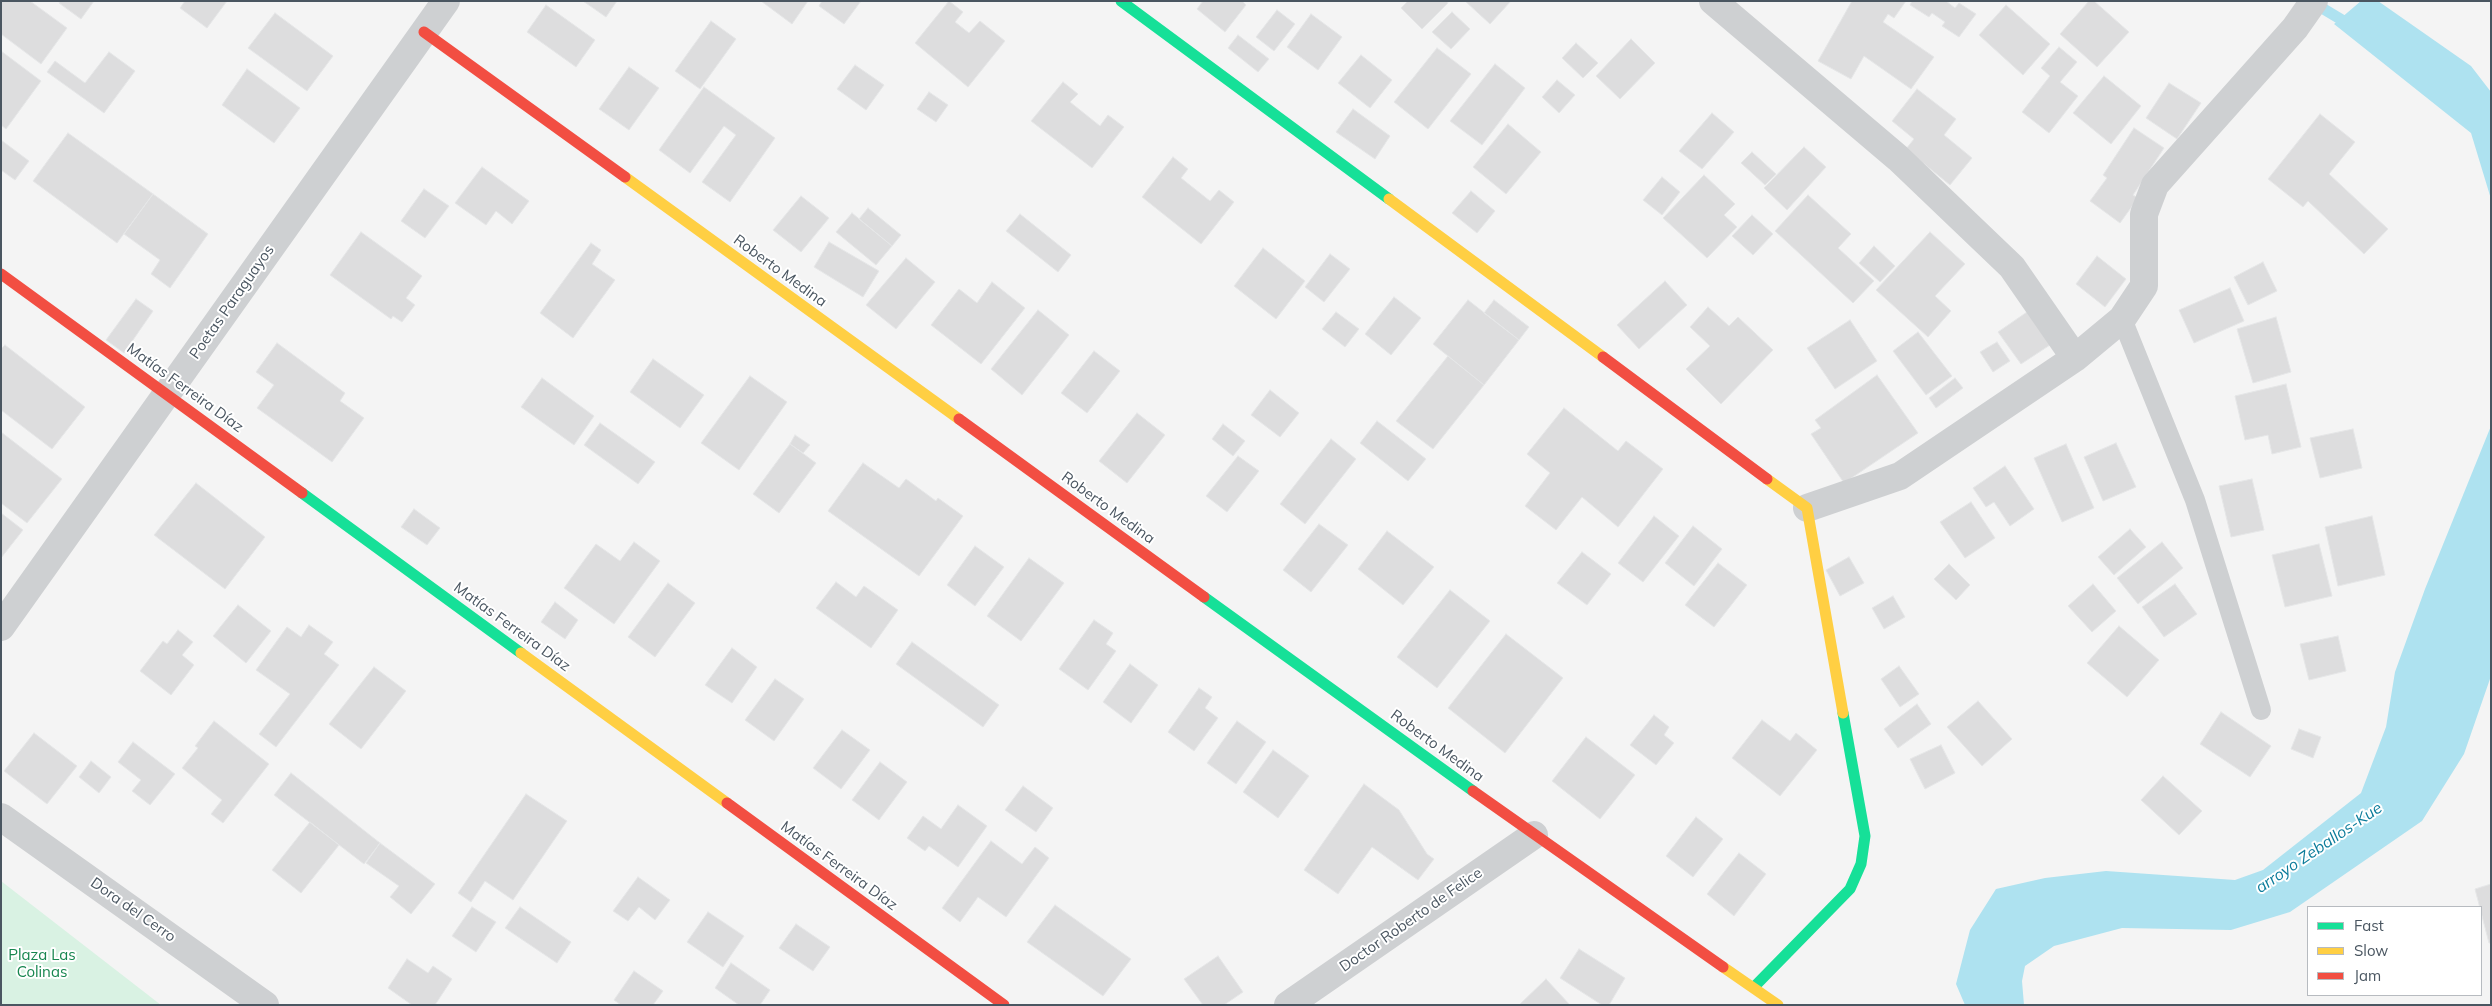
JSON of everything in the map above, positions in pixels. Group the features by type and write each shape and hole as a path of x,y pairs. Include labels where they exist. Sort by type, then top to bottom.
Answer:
{"street":[{"name":"Poetas Paraguayos","path":"1,627 446,1"},
{"path":"1121,1 1807,508 1865,836 1861,864 1850,889 1754,987"},
{"path":"1712,1 1898,158 2012,267 2075,358"},
{"path":"1807,508 1900,476 2075,358 2122,319 2144,286 2144,214 2155,185 2295,28 2314,1"},
{"name":"Roberto Medina","path":"424,32 1534,835 1778,1005"},
{"name":"Matías Ferreira Díaz","path":"1,274 1004,1005"},
{"name":"Dora del Cerro","path":"1,817 265,1005"},
{"name":"Doctor Roberto de Felice","path":"1288,1005 1534,835"}],"lane":[{"path":"2122,319 2195,500 2260,710"}],"green space":[{"name":"Plaza Las Colinas","path":"1,881 161,1005 1,1005"}],"water":[{"path":"2361,1 2378,1 2471,66 2491,92 2491,199 2471,133 2334,24"},
{"path":"2491,426 2491,676 2464,754 2422,821 2290,912 2231,930 2122,928 2054,946 2025,966 2022,981 2024,1005 1965,1005 1956,984 1970,930 1996,889 2045,878 2106,871 2235,880 2263,870 2361,793 2386,727 2395,672 2425,589"}],"building":[{"path":"1,1 30,1 67,28 41,64 1,34"},
{"path":"60,1 94,1 81,19 59,3"},
{"path":"185,1 227,1 207,28 180,8"},
{"path":"583,1 617,1 606,17"},
{"path":"761,1 808,1 792,24"},
{"path":"822,1 861,1 844,24 819,6"},
{"path":"949,1 963,12 955,22 969,33 980,21 1005,41 968,87 915,43"},
{"path":"1203,1 1242,1 1246,5 1225,32 1197,9"},
{"path":"1408,1 1447,1 1448,3 1422,29 1401,8"},
{"path":"1465,1 1511,1 1490,24"},
{"path":"1852,1 1906,1 1894,18 1888,14 1883,22 1934,57 1911,89 1864,56 1851,79 1818,61"},
{"path":"1912,1 1946,1 1955,8 1959,3 1976,14 1959,37 1942,26 1945,22 1932,13 1929,17 1910,5"},
{"path":"2089,1 2094,1 2129,32 2097,67 2060,34"},
{"path":"546,5 595,40 576,67 527,32"},
{"path":"2006,5 2050,44 2023,75 1979,35"},
{"path":"1277,10 1295,24 1274,51 1256,37"},
{"path":"1452,12 1470,29 1451,49 1432,32"},
{"path":"275,13 333,56 307,91 248,48"},
{"path":"1311,14 1342,37 1318,70 1287,47"},
{"path":"711,21 736,39 700,89 675,71"},
{"path":"1238,35 1269,59 1258,72 1228,48"},
{"path":"1631,39 1655,63 1620,99 1596,76"},
{"path":"1576,43 1598,63 1583,78 1562,58"},
{"path":"2059,47 2077,62 2060,82 2078,96 2049,133 2022,112 2050,76 2041,68"},
{"path":"1437,48 1471,74 1428,129 1394,102"},
{"path":"1,51 41,81 6,129 1,125"},
{"path":"109,52 135,71 104,113 47,72 55,61 85,83"},
{"path":"1361,55 1392,80 1370,108 1338,83"},
{"path":"1495,64 1525,88 1482,145 1450,121"},
{"path":"855,65 884,85 866,110 837,89"},
{"path":"629,67 659,88 629,130 599,109"},
{"path":"247,69 300,108 274,143 222,105"},
{"path":"2104,76 2141,106 2111,144 2073,113"},
{"path":"1557,80 1575,95 1559,113 1542,97"},
{"path":"1063,82 1078,94 1070,102 1100,126 1108,115 1124,127 1092,168 1031,121"},
{"path":"2169,83 2201,103 2177,139 2146,118"},
{"path":"704,87 775,138 730,202 702,182 736,135 724,126 690,173 659,150"},
{"path":"1917,89 1956,119 1944,135 1972,158 1950,185 1906,149 1914,139 1892,121"},
{"path":"929,92 948,105 936,122 917,109"},
{"path":"1353,109 1390,136 1375,159 1336,132"},
{"path":"1712,113 1734,132 1702,169 1679,151"},
{"path":"2320,114 2355,142 2329,174 2388,229 2364,254 2308,201 2303,207 2268,179"},
{"path":"1508,124 1541,152 1506,194 1473,167"},
{"path":"2134,128 2164,148 2133,195 2138,198 2120,223 2090,201 2107,178 2103,175"},
{"path":"68,133 153,194 117,243 33,181"},
{"path":"1,140 29,161 15,180 1,170"},
{"path":"1804,147 1826,167 1787,210 1764,188"},
{"path":"1752,152 1776,174 1765,185 1741,163"},
{"path":"1173,157 1188,169 1181,178 1210,201 1219,190 1234,202 1201,244 1142,197"},
{"path":"482,167 529,201 512,224 496,211 486,225 455,203"},
{"path":"1704,175 1735,204 1724,215 1737,227 1707,258 1663,218"},
{"path":"1662,177 1680,192 1662,215 1643,200"},
{"path":"424,189 449,206 425,238 401,221"},
{"path":"1471,191 1495,211 1477,233 1452,213"},
{"path":"153,194 208,234 170,288 151,274 160,260 124,234"},
{"path":"1808,195 1851,234 1838,248 1874,281 1853,303 1775,231"},
{"path":"801,196 829,218 801,252 773,230"},
{"path":"868,208 901,235 892,246 859,219"},
{"path":"852,213 892,246 876,265 836,232"},
{"path":"1020,214 1071,255 1058,272 1006,231"},
{"path":"1752,215 1773,234 1753,255 1732,236"},
{"path":"361,232 422,276 406,298 415,305 402,322 393,316 391,319 330,275"},
{"path":"1930,232 1965,264 1935,296 1951,311 1928,337 1876,290"},
{"path":"829,242 879,271 863,297 814,267"},
{"path":"591,243 601,250 592,264 615,280 573,338 540,313"},
{"path":"1874,246 1895,266 1880,282 1859,263"},
{"path":"1263,248 1305,281 1276,319 1234,286"},
{"path":"1330,254 1350,269 1324,302 1305,287"},
{"path":"2097,256 2126,279 2105,307 2076,284"},
{"path":"906,258 935,282 896,329 866,305"},
{"path":"2263,262 2277,291 2248,305 2234,277"},
{"path":"1665,281 1687,305 1639,349 1617,325"},
{"path":"992,282 1025,308 981,364 931,325 959,289 977,303"},
{"path":"2230,288 2244,321 2194,343 2179,310"},
{"path":"1394,297 1421,318 1391,355 1365,334"},
{"path":"136,299 153,311 124,353 106,340"},
{"path":"1468,300 1519,340 1484,385 1433,344"},
{"path":"1494,300 1529,327 1519,340 1484,313"},
{"path":"1708,307 1729,326 1738,317 1773,350 1721,404 1686,369 1710,346 1690,327"},
{"path":"1038,310 1069,335 1022,395 991,369"},
{"path":"1336,312 1359,329 1345,347 1322,329"},
{"path":"2027,312 2050,345 2021,364 1998,332"},
{"path":"2276,317 2291,372 2253,383 2237,329"},
{"path":"1850,320 1877,361 1835,389 1807,348"},
{"path":"1918,332 1952,376 1926,395 1893,351"},
{"path":"1997,342 2010,361 1993,372 1980,352"},
{"path":"277,343 345,393 340,401 364,418 332,462 257,408 274,385 256,372"},
{"path":"5,345 85,407 52,449 1,410 1,349"},
{"path":"1094,351 1120,371 1087,413 1061,393"},
{"path":"1448,356 1484,385 1433,449 1396,421"},
{"path":"653,359 704,395 680,428 630,392"},
{"path":"1877,375 1918,433 1844,483 1811,434 1821,428 1815,420"},
{"path":"750,376 787,402 739,470 701,443"},
{"path":"542,378 594,416 574,445 521,407"},
{"path":"1955,378 1963,388 1936,408 1929,398"},
{"path":"2286,384 2301,447 2272,454 2268,435 2245,440 2235,396"},
{"path":"1270,390 1299,413 1280,437 1251,415"},
{"path":"1564,408 1618,451 1626,441 1663,469 1618,527 1582,497 1556,530 1525,506 1550,473 1527,454"},
{"path":"1137,413 1165,435 1127,483 1099,461"},
{"path":"1377,421 1426,459 1408,481 1360,443"},
{"path":"600,423 655,462 638,484 584,445"},
{"path":"1223,424 1245,441 1233,456 1212,439"},
{"path":"2353,429 2362,468 2320,478 2310,438"},
{"path":"1,432 62,479 27,523 1,503"},
{"path":"795,435 810,445 803,453 790,444"},
{"path":"1331,439 1356,459 1305,524 1280,504"},
{"path":"2116,443 2136,487 2103,501 2084,457"},
{"path":"790,444 816,463 779,513 753,494"},
{"path":"2066,444 2094,508 2062,522 2034,458"},
{"path":"1238,456 1259,471 1227,512 1206,496"},
{"path":"863,463 899,488 906,479 936,501 938,498 963,516 919,576 828,511"},
{"path":"2005,466 2034,509 2010,526 1994,502 1986,507 1973,488"},
{"path":"2252,479 2264,530 2231,537 2219,486"},
{"path":"196,483 265,537 225,589 154,535"},
{"path":"1971,502 1995,538 1965,558 1940,522"},
{"path":"414,509 440,528 427,545 401,527"},
{"path":"1,513 23,530 1,558"},
{"path":"1654,516 1679,536 1643,582 1618,563"},
{"path":"2372,516 2385,575 2338,586 2325,527"},
{"path":"1319,524 1348,545 1311,592 1283,570"},
{"path":"1693,526 1722,549 1694,586 1665,563"},
{"path":"2130,529 2146,547 2114,575 2098,557"},
{"path":"1387,531 1434,567 1403,605 1358,569"},
{"path":"634,542 660,561 614,624 564,588 596,544 620,561"},
{"path":"2162,542 2183,568 2138,604 2117,578"},
{"path":"2319,544 2332,596 2285,607 2272,555"},
{"path":"975,546 1004,567 975,606 947,585"},
{"path":"1582,552 1611,574 1587,605 1557,583"},
{"path":"1849,557 1864,583 1840,596 1826,570"},
{"path":"1029,558 1064,583 1021,641 987,616"},
{"path":"1718,563 1747,585 1714,627 1685,605"},
{"path":"1949,564 1970,585 1956,600 1934,579"},
{"path":"836,582 856,597 864,586 898,610 871,648 816,608"},
{"path":"668,583 695,603 655,657 628,637"},
{"path":"2093,584 2116,611 2092,632 2068,606"},
{"path":"2175,584 2197,614 2164,637 2142,607"},
{"path":"1450,590 1490,621 1437,688 1397,657"},
{"path":"1893,596 1905,617 1884,629 1872,608"},
{"path":"555,602 578,620 565,639 541,622"},
{"path":"238,605 271,631 246,663 213,636"},
{"path":"1094,620 1113,633 1106,644 1116,651 1088,690 1059,669"},
{"path":"309,625 333,642 324,654 339,665 276,747 259,734 290,694 256,670 287,627 301,637"},
{"path":"2119,626 2159,660 2127,697 2087,663"},
{"path":"178,630 193,642 182,655 194,665 171,695 140,671 163,641 167,644"},
{"path":"1506,634 1563,678 1505,753 1448,708"},
{"path":"2338,636 2346,671 2309,680 2300,644"},
{"path":"912,642 999,705 983,727 896,664"},
{"path":"732,648 757,667 732,703 705,685"},
{"path":"1130,664 1158,685 1131,723 1103,702"},
{"path":"1899,666 1919,694 1900,707 1881,679"},
{"path":"374,667 406,691 361,749 329,724"},
{"path":"775,679 804,699 774,741 745,720"},
{"path":"1199,688 1212,697 1205,708 1218,718 1194,751 1168,732"},
{"path":"1978,701 2012,739 1982,766 1947,727"},
{"path":"1917,704 1931,724 1898,748 1884,729"},
{"path":"2221,712 2271,746 2250,777 2200,744"},
{"path":"1654,715 1669,727 1664,735 1674,743 1656,765 1630,745"},
{"path":"1762,720 1790,741 1796,733 1817,750 1780,796 1732,758"},
{"path":"214,721 269,764 223,823 211,814 222,800 182,768 198,748 195,746"},
{"path":"1237,721 1266,742 1236,784 1207,763"},
{"path":"2299,729 2321,737 2313,758 2291,749"},
{"path":"842,730 870,750 841,789 813,768"},
{"path":"34,733 77,766 47,804 4,771"},
{"path":"1586,737 1635,775 1600,819 1552,781"},
{"path":"133,742 175,774 150,805 132,791 141,780 118,762"},
{"path":"1941,745 1955,773 1925,789 1910,759"},
{"path":"1273,750 1309,776 1278,818 1243,792"},
{"path":"91,761 111,777 99,793 79,777"},
{"path":"880,762 907,782 879,820 852,800"},
{"path":"291,773 380,843 364,864 274,795"},
{"path":"2163,776 2202,811 2179,835 2141,800"},
{"path":"1364,784 1399,810 1427,854 1434,859 1418,880 1372,847 1338,894 1304,870"},
{"path":"1023,786 1053,808 1036,832 1005,810"},
{"path":"526,794 567,821 513,900 485,881 471,902 458,893"},
{"path":"958,805 987,826 958,867 929,846 925,851 907,838 923,816 941,829"},
{"path":"1696,817 1723,839 1693,877 1666,856"},
{"path":"310,822 339,845 301,893 272,870"},
{"path":"991,841 1022,864 1035,847 1049,858 1006,917 978,897 960,922 942,908"},
{"path":"380,843 435,884 411,914 390,897 399,886 366,863"},
{"path":"1739,853 1766,874 1734,916 1707,894"},
{"path":"638,877 670,900 655,920 639,907 628,921 613,911"},
{"path":"2491,884 2491,943 2489,943 2482,916 2482,906 2479,906 2475,889"},
{"path":"1055,905 1131,959 1103,996 1027,942"},
{"path":"472,907 496,922 476,952 452,936"},
{"path":"520,907 571,942 557,963 505,928"},
{"path":"708,912 744,936 723,967 687,942"},
{"path":"796,924 830,947 813,971 779,948"},
{"path":"1579,949 1625,978 1609,1005 1602,1005 1560,978"},
{"path":"1218,956 1243,992 1224,1005 1203,1005 1184,979"},
{"path":"407,959 428,973 433,966 452,979 435,1005 412,1005 388,988"},
{"path":"731,963 770,990 760,1005 739,1005 715,988"},
{"path":"634,971 663,991 653,1005 621,1005 614,1000"},
{"path":"1546,979 1570,1005 1519,1005"}],"waterway":[{"name":"arroyo Zeballos-Kue","path":"2312,2 2352,26"}],"traffic: fast":[{"path":"1121,1 1389,199"},
{"path":"302,493 521,653"},
{"path":"1204,597 1473,791"},
{"path":"1754,987 1850,889 1861,864 1865,836 1843,713"}],"traffic: slow":[{"path":"625,177 959,419"},
{"path":"1389,199 1603,357"},
{"path":"1767,479 1807,508 1843,713"},
{"path":"521,653 727,803"},
{"path":"1723,967 1778,1005"}],"traffic: jam":[{"path":"424,32 625,177"},
{"path":"1,274 302,493"},
{"path":"1603,357 1767,479"},
{"path":"959,419 1204,597"},
{"path":"1473,791 1723,967"},
{"path":"727,803 1004,1005"}]}
